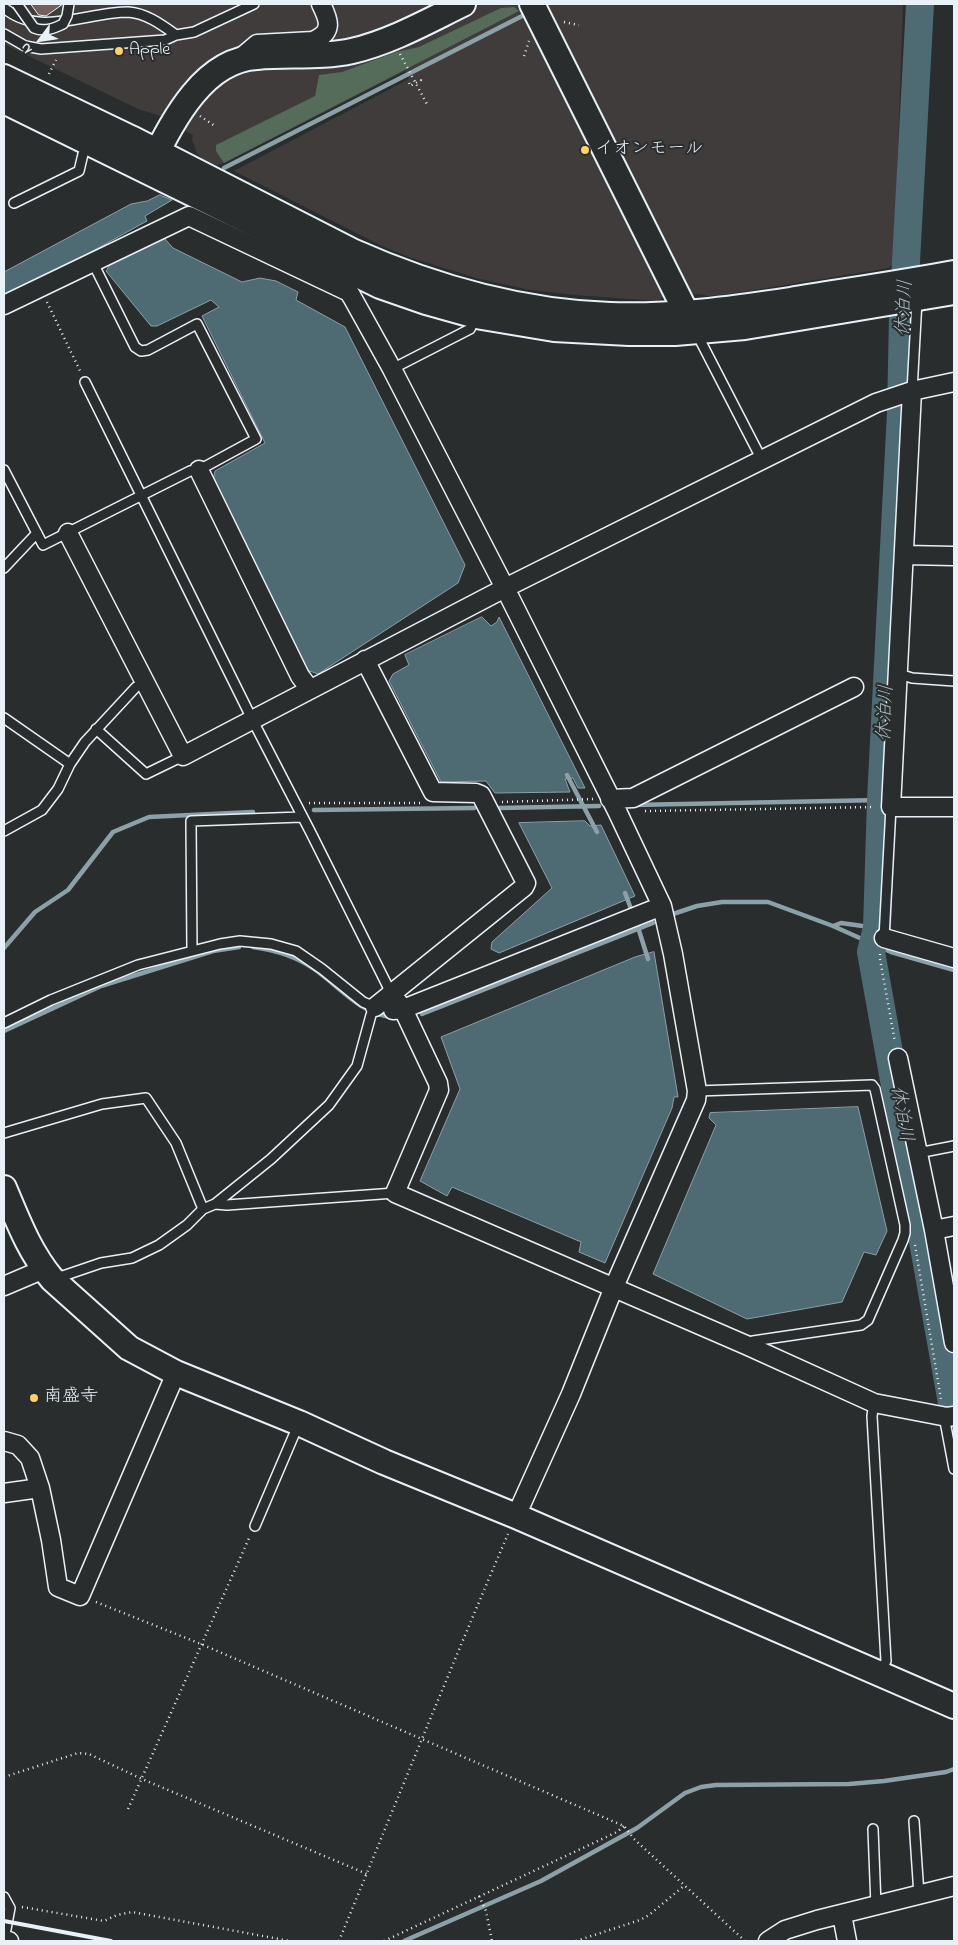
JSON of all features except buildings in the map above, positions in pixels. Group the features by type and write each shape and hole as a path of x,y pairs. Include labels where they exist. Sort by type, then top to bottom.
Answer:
{"street":[{"path":"152,162 177,117 198,88 210,76 235,62 257,44 313,41 320,38 328,27 329,21 321,4"},
{"path":"235,62 254,57 351,51 390,38 463,4"},
{"path":"543,13 693,322"},
{"path":"4,77 152,162 173,184 353,283 392,369 614,805 662,906 673,954 697,1090 696,1100 614,1287 571,1394 516,1516"},
{"path":"4,101 89,144 152,162 197,172 380,264 436,284 536,308 745,326 916,289 954,273"},
{"path":"4,305 92,261 189,216 353,283 380,286 426,302 476,316 554,329 594,332 666,333 693,322"},
{"path":"916,289 954,292"},
{"path":"68,533 182,756 309,688 504,588 876,403 909,392 954,382"},
{"path":"909,392 905,556 899,674 884,807 954,807"},
{"path":"199,470 296,667 309,688"},
{"path":"905,556 954,556"},
{"path":"365,660 432,792 476,793 481,795 526,883 524,887 375,1007"},
{"path":"614,805 633,798 854,687"},
{"path":"375,1007 391,1010 403,1009 662,906"},
{"path":"884,938 954,958"},
{"path":"391,993 403,1009 438,1083 439,1090 395,1193 614,1287 874,1403 948,1416"},
{"path":"898,1058 951,1308 954,1343"},
{"path":"4,1188 32,1252 48,1274 129,1348 176,1373 299,1423 384,1462 516,1516 954,1706"},
{"path":"934,1230 954,1226"},
{"path":"4,1286 48,1274"},
{"path":"4,1441 18,1445 27,1453 40,1488 58,1586 80,1596 176,1373"},
{"path":"4,1493 40,1488"},
{"path":"768,1941 785,1930 954,1886"},
{"path":"842,1915 847,1941"},
{"path":"4,1940 9,1941"}],"lane":[{"path":"18,4 34,28 50,30 63,24 67,16 69,4"},
{"path":"4,34 25,46 41,49 165,40 176,34 194,32 254,4"},
{"path":"4,8 24,20 43,23 128,12 150,18 176,34"},
{"path":"14,203 79,171 89,144"},
{"path":"4,470 43,545 142,497 190,471 199,470 256,439 197,324 148,350 140,351 135,347 92,261"},
{"path":"909,392 916,289"},
{"path":"392,369 470,329 476,316"},
{"path":"693,322 700,340 762,460"},
{"path":"85,382 252,720 391,993"},
{"path":"4,568 37,533"},
{"path":"899,674 912,678 954,681"},
{"path":"4,831 42,810 58,789 70,764 96,729 136,687 145,683"},
{"path":"4,718 70,764"},
{"path":"96,729 146,774 182,756"},
{"path":"884,807 884,938"},
{"path":"192,951 191,820 301,816"},
{"path":"4,1023 51,1000 138,966 192,951 240,941 284,947 307,958 363,1002 375,1007 357,1066 329,1105 270,1159 215,1204 203,1209 187,1225 159,1245 132,1258 48,1274"},
{"path":"697,1090 872,1085 875,1089 906,1233 868,1320 862,1325 753,1341 746,1345"},
{"path":"4,1133 102,1104 146,1098 176,1143 203,1209"},
{"path":"918,1153 954,1146"},
{"path":"215,1204 227,1205 395,1193"},
{"path":"874,1403 872,1416 886,1662 881,1673"},
{"path":"948,1416 954,1469"},
{"path":"255,1526 299,1423"},
{"path":"914,1821 919,1895"},
{"path":"873,1828 876,1906"},
{"path":"4,1940 10,1908 6,1901"}],"path":[{"path":"543,13 565,23 580,25"},
{"path":"49,74 55,61"},
{"path":"404,62 428,106"},
{"path":"409,83 410,86 416,83 421,80 420,77"},
{"path":"197,115 203,116 215,126"},
{"path":"40,287 85,382"},
{"path":"295,804 424,802"},
{"path":"484,802 884,807"},
{"path":"884,938 880,959 898,1058"},
{"path":"906,1233 912,1236 914,1241 948,1416"},
{"path":"339,1941 516,1516"},
{"path":"128,1809 255,1526"},
{"path":"80,1596 201,1644 625,1827 634,1839 746,1941"},
{"path":"4,1777 78,1753 89,1754 142,1779 367,1874"},
{"path":"384,1941 618,1832 625,1827"},
{"path":"576,1941 640,1920 649,1915 685,1885"},
{"path":"479,1896 486,1911 492,1941"},
{"path":"6,1901 104,1921 116,1915 132,1912 174,1918 290,1941"}],"shaded area":[{"name":"イオンモール","path":"4,4 903,4 894,262 889,268 729,294 665,296 657,301 530,290 476,278 409,257 382,246 234,171 409,79 405,71 217,165 202,159 197,153 192,140 193,135 158,115 138,109 4,44"}],"green space":[{"path":"514,7 519,11 224,163 216,151 216,145 315,96 319,75 342,72 396,52 419,47 501,8"}],"water":[{"path":"160,195 172,200 145,216 147,221 89,253 4,294 4,272 131,204 147,201"},
{"path":"164,238 173,248 242,282 260,278 276,281 298,292 296,300 345,327 465,565 458,583 318,674 307,670 213,481 215,471 265,443 202,316 219,307 211,300 157,326 151,326 106,271 110,265"},
{"path":"482,617 491,626 497,622 499,617 585,788 578,788 573,778 565,779 570,792 495,793 486,781 441,782 389,681 393,674 409,665 405,655"},
{"path":"585,821 590,826 601,825 635,896 499,953 491,949 492,942 552,888 519,823"},
{"path":"654,952 678,1097 674,1097 672,1108 605,1263 579,1252 581,1242 452,1187 447,1196 420,1181 460,1089 441,1037 635,957"},
{"path":"858,1107 887,1231 876,1255 864,1252 842,1302 747,1319 653,1274 716,1125 709,1118 710,1113"}],"waterway":[{"name":"休泊川","path":"920,4 903,317 901,412 881,800 877,928 871,952 954,1414"},
{"path":"224,168 528,13"},
{"path":"567,775 597,832"},
{"path":"633,805 881,800"},
{"path":"499,808 599,806"},
{"path":"314,810 474,808"},
{"path":"4,948 35,912 68,890 113,832 149,817 253,812"},
{"path":"625,893 633,914"},
{"path":"673,914 697,906 722,902 768,902 833,926 891,952 954,970"},
{"path":"636,921 648,959"},
{"path":"422,1014 653,923"},
{"path":"833,926 841,923 877,928"},
{"path":"4,1031 101,986 213,951 239,947"},
{"path":"253,947 277,952 300,960 360,1005 380,1015 392,1017"},
{"path":"404,1941 541,1881 637,1828 685,1793 701,1787 716,1785 849,1784 884,1781 946,1772 954,1769"}],"railway":[{"path":"4,1921 111,1941"}],"place":[{"name":"Apple","path":"119,51"},
{"name":"イオンモール","path":"585,150"},
{"name":"南盛寺","path":"34,1398"}]}
